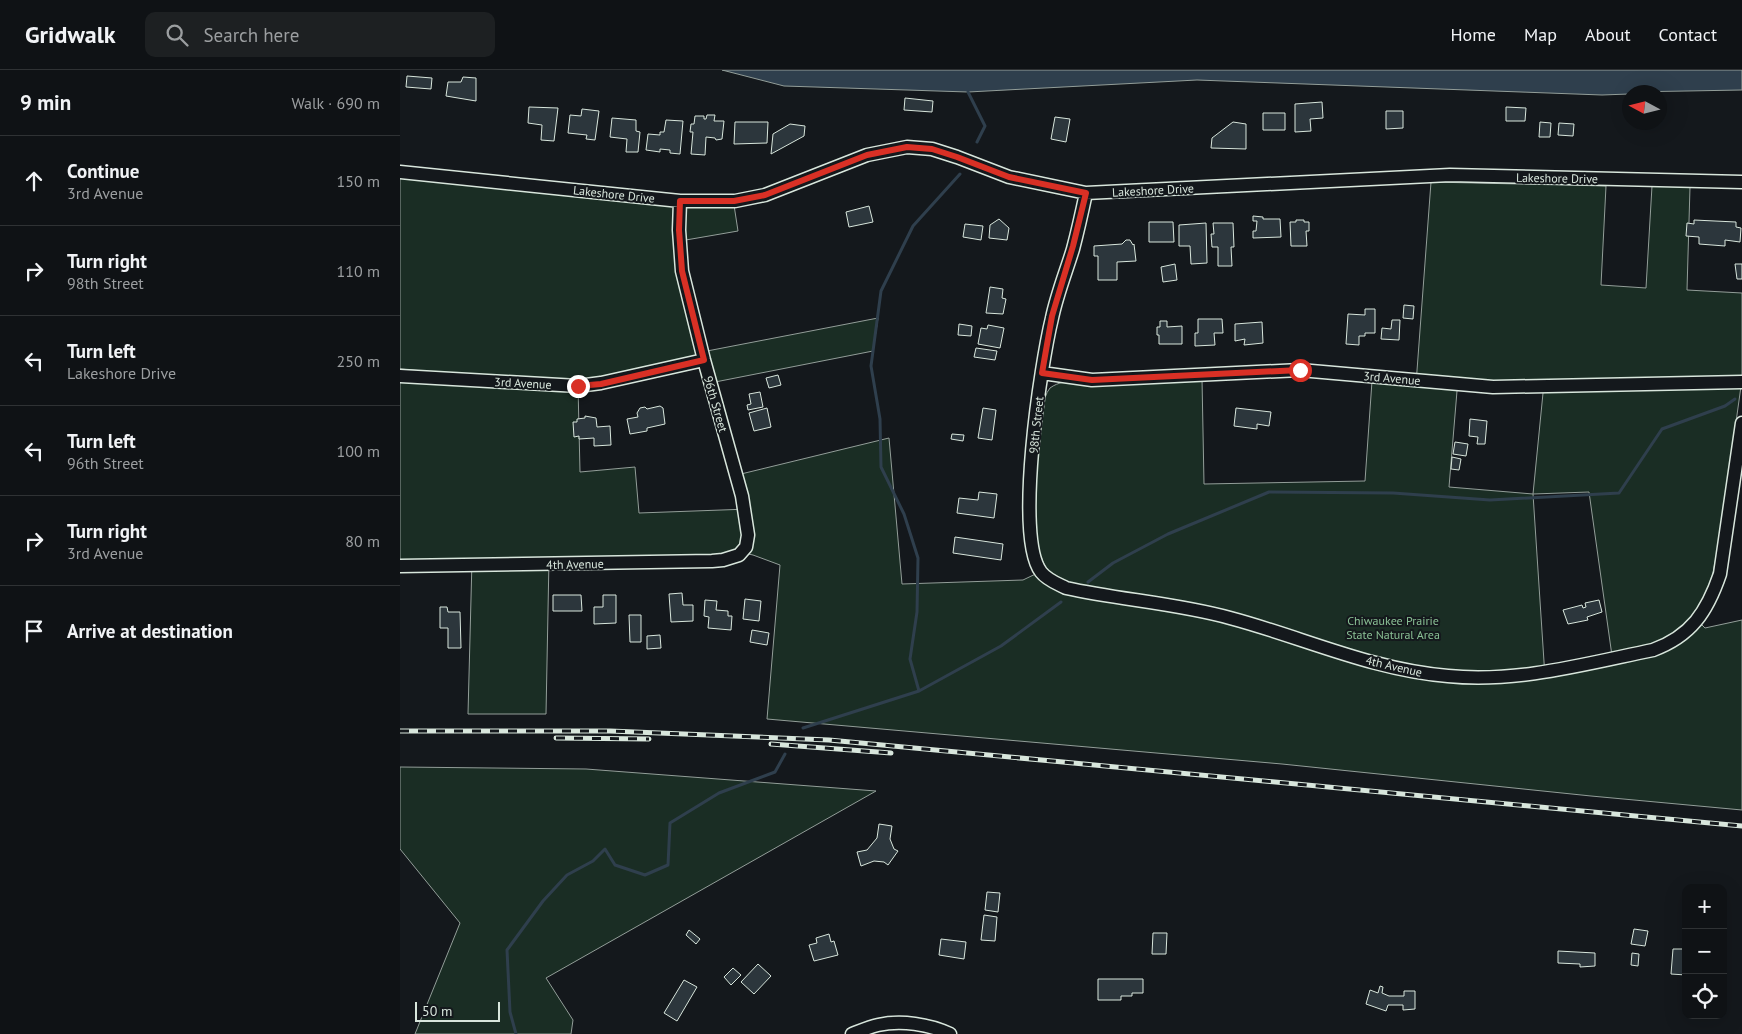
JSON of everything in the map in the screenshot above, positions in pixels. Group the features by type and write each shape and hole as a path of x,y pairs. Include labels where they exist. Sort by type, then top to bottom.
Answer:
{"street":[{"name":"Lakeshore Drive","path":"400,172 680,201 750,199 765,195 867,155 907,147 932,149 1009,177 1086,193 1450,176 1742,182"},
{"name":"98th Street","path":"1040,572 1031,544 1030,500 1034,429 1052,316 1073,246 1086,193"},
{"name":"96th Street","path":"680,201 679,230 682,271 704,360 742,496 748,536 746,547"},
{"name":"3rd Avenue","path":"400,376 578,386 601,384 704,360"},
{"name":"3rd Avenue","path":"1042,373 1092,380 1300,370 1493,387 1742,382"},
{"name":"4th Avenue","path":"1040,572 1066,588 1226,617 1380,665 1412,672 1489,678 1534,674 1653,650 1667,645 1685,633 1701,617 1715,590 1720,574 1742,423"},
{"name":"4th Avenue","path":"400,566 712,561 734,557 746,547"},
{"path":"852,1034 878,1025 906,1023 938,1028 950,1034"}],"green space":[{"path":"400,178 638,203 734,205 738,231 680,241 707,351 878,318 873,351 710,383 698,362 592,385 400,369"},
{"name":"Chiwaukee Prairie State Natural Area","path":"1431,182 1606,186 1601,285 1646,288 1652,186 1690,187 1687,290 1742,293 1742,379 1720,537 1711,583 1706,597 1694,617 1705,628 1742,620 1742,810 1282,764 767,719 780,565 753,555 735,551 712,556 549,559 546,714 468,714 472,560 400,562 400,381 578,386 580,472 635,467 639,513 749,509 741,474 889,438 902,584 1023,580 1046,569 1037,547 1036,536 1038,436 1045,398 1050,388 1058,384 1064,382 1202,379 1204,484 1365,481 1372,381 1416,384","holes":["1458,379 1544,383 1533,494 1449,487","1589,492 1613,663 1545,677 1533,494"]},
{"path":"400,767 586,769 876,791 546,978 573,1020 571,1034 415,1034 460,923 400,849"}],"water":[{"path":"722,70 1742,70 1742,90 1667,91 1667,85 1622,85 1622,94 1602,95 1197,80 968,92 784,86"}],"building":[{"path":"407,76 432,78 431,89 406,87"},
{"path":"463,77 476,78 476,101 446,96 448,82 461,82"},
{"path":"905,98 933,101 932,112 904,110"},
{"path":"1322,102 1323,118 1310,119 1311,131 1295,132 1295,104"},
{"path":"529,107 558,108 554,141 541,140 542,125 528,123"},
{"path":"1506,107 1526,108 1525,121 1506,121"},
{"path":"582,109 599,111 595,140 586,139 587,135 568,133 570,115 581,116"},
{"path":"1386,111 1403,111 1403,128 1386,129"},
{"path":"1263,113 1285,113 1285,130 1263,130"},
{"path":"707,115 715,115 714,121 724,121 722,139 716,140 715,138 706,137 705,155 691,154 693,132 690,132 691,124 694,124 695,116 704,116 704,119 706,119"},
{"path":"1055,117 1070,119 1066,142 1051,139"},
{"path":"612,118 636,120 636,131 640,132 638,152 626,152 627,139 610,137"},
{"path":"666,120 683,121 680,154 670,153 670,150 660,149 660,152 646,150 648,134 660,135 660,132 664,132"},
{"path":"735,122 768,122 767,143 734,144"},
{"path":"1233,122 1246,124 1246,149 1211,148 1212,138"},
{"path":"1540,122 1551,123 1550,137 1539,137"},
{"path":"1559,123 1574,124 1573,136 1558,135"},
{"path":"790,124 805,126 804,136 771,154 773,134"},
{"path":"869,206 873,222 849,227 846,212"},
{"path":"1253,216 1263,217 1263,219 1280,219 1281,237 1253,238 1253,231 1256,231 1257,221 1253,221"},
{"path":"999,219 1009,228 1007,240 989,238 990,225"},
{"path":"1296,220 1309,222 1309,231 1306,231 1307,246 1291,246 1290,222 1296,222"},
{"path":"1694,220 1736,222 1736,227 1741,228 1740,242 1725,240 1725,246 1699,244 1699,237 1686,236 1687,223 1694,224"},
{"path":"1149,222 1173,222 1174,242 1149,242"},
{"path":"1206,223 1207,263 1191,264 1190,246 1179,246 1179,225"},
{"path":"1213,223 1233,223 1234,247 1231,247 1232,266 1218,266 1218,247 1212,247 1211,234 1214,234"},
{"path":"965,224 983,226 981,240 963,237"},
{"path":"1126,240 1130,240 1134,244 1136,261 1117,262 1117,280 1098,280 1098,256 1094,256 1094,246 1122,244"},
{"path":"1175,264 1177,280 1163,282 1161,267"},
{"path":"1735,264 1742,264 1742,279 1737,279"},
{"path":"990,287 1003,289 1002,298 1006,299 1003,314 986,313"},
{"path":"1404,305 1414,306 1413,319 1403,318"},
{"path":"1365,309 1375,309 1375,333 1365,333 1365,336 1359,336 1359,345 1346,344 1348,314 1365,315"},
{"path":"1198,319 1222,319 1223,333 1214,333 1215,345 1195,346 1195,333 1198,333"},
{"path":"1392,320 1400,320 1399,340 1381,339 1382,328 1391,329"},
{"path":"1160,321 1167,321 1167,327 1182,326 1182,344 1159,344 1157,327 1160,327"},
{"path":"1262,322 1263,343 1244,345 1245,339 1235,341 1235,324"},
{"path":"959,324 972,326 971,336 958,335"},
{"path":"988,325 1004,328 1000,348 978,344 981,328 987,329"},
{"path":"976,348 997,351 995,360 974,357"},
{"path":"778,375 781,385 769,388 766,378"},
{"path":"760,392 763,407 748,410 747,405 751,404 749,394"},
{"path":"660,406 663,408 665,424 647,428 647,431 630,434 627,419 638,417 637,413 640,408 645,407 647,409"},
{"path":"767,408 771,427 754,431 749,413"},
{"path":"983,408 996,410 992,440 978,438"},
{"path":"1236,408 1271,412 1269,426 1257,424 1257,429 1234,426"},
{"path":"585,416 596,418 597,427 610,426 611,445 594,446 594,438 579,439 579,436 574,437 573,422 577,422 577,419 585,418"},
{"path":"1470,419 1487,421 1485,444 1477,444 1478,437 1469,436"},
{"path":"952,434 964,435 963,441 951,439"},
{"path":"1455,442 1468,444 1466,456 1453,454"},
{"path":"1452,457 1461,459 1459,470 1451,469"},
{"path":"979,492 997,494 994,518 957,513 959,498 978,500"},
{"path":"955,537 1003,544 1001,560 953,553"},
{"path":"682,593 683,605 693,605 693,621 671,622 669,594"},
{"path":"553,595 581,595 582,611 553,611"},
{"path":"603,595 616,595 616,623 594,624 594,607 603,607"},
{"path":"745,599 761,601 759,621 743,619"},
{"path":"705,600 717,601 716,610 728,611 728,616 732,616 731,630 708,628 709,617 704,616"},
{"path":"1599,600 1602,612 1587,617 1588,620 1568,624 1563,610 1582,605 1583,608 1586,607 1585,603"},
{"path":"440,607 447,607 448,612 460,612 461,648 448,648 448,628 440,628"},
{"path":"629,615 641,615 641,642 630,642"},
{"path":"752,630 769,633 767,645 750,642"},
{"path":"660,635 661,648 647,649 647,636"},
{"path":"879,824 892,826 890,839 894,849 898,851 888,865 884,862 874,861 861,866 857,852 867,850 877,838"},
{"path":"987,892 1000,893 998,912 985,910"},
{"path":"984,915 997,917 995,941 981,940"},
{"path":"1634,929 1648,931 1645,946 1631,944"},
{"path":"689,930 700,939 696,944 686,935"},
{"path":"1153,933 1167,933 1166,954 1152,954"},
{"path":"829,934 831,942 834,941 838,955 814,961 809,945 817,943 816,938"},
{"path":"941,939 966,942 964,959 939,955"},
{"path":"1673,949 1682,949 1682,975 1671,974"},
{"path":"1558,951 1595,953 1595,966 1580,967 1580,964 1558,963"},
{"path":"1632,953 1639,954 1638,966 1631,965"},
{"path":"758,964 771,976 754,994 741,982"},
{"path":"733,968 741,975 731,985 724,977"},
{"path":"1098,979 1143,979 1143,993 1121,996 1121,1000 1098,1000"},
{"path":"684,980 697,987 677,1021 664,1013"},
{"path":"1380,986 1383,987 1382,993 1389,996 1404,996 1404,991 1415,991 1415,1009 1403,1010 1403,1005 1388,1005 1386,1011 1366,1004 1370,990 1378,993"}],"waterway":[{"path":"968,92 985,126 977,142"},
{"path":"919,691 910,659 917,612 918,558 904,514 881,467 880,419 871,366 881,291 913,226 960,174"},
{"path":"1088,582 1113,563 1168,534 1269,492 1393,493 1490,500 1619,493 1662,429 1725,406 1735,399"},
{"path":"803,728 919,691 1001,646 1061,602"},
{"path":"516,1034 510,1012 507,950 543,901 567,875 593,861 605,849 615,865 645,875 668,865 670,823 719,793 775,772 785,754"}],"railway":[{"path":"400,731 610,731 829,740 1742,826"},
{"path":"556,738 649,739"},
{"path":"771,744 891,753"}],"route":[{"path":"578,386 601,384 704,360 682,271 679,245 680,201 734,201 750,199 765,195 867,155 907,147 932,149 1009,177 1086,193 1073,246 1052,316 1042,373 1092,380 1300,370"}]}
